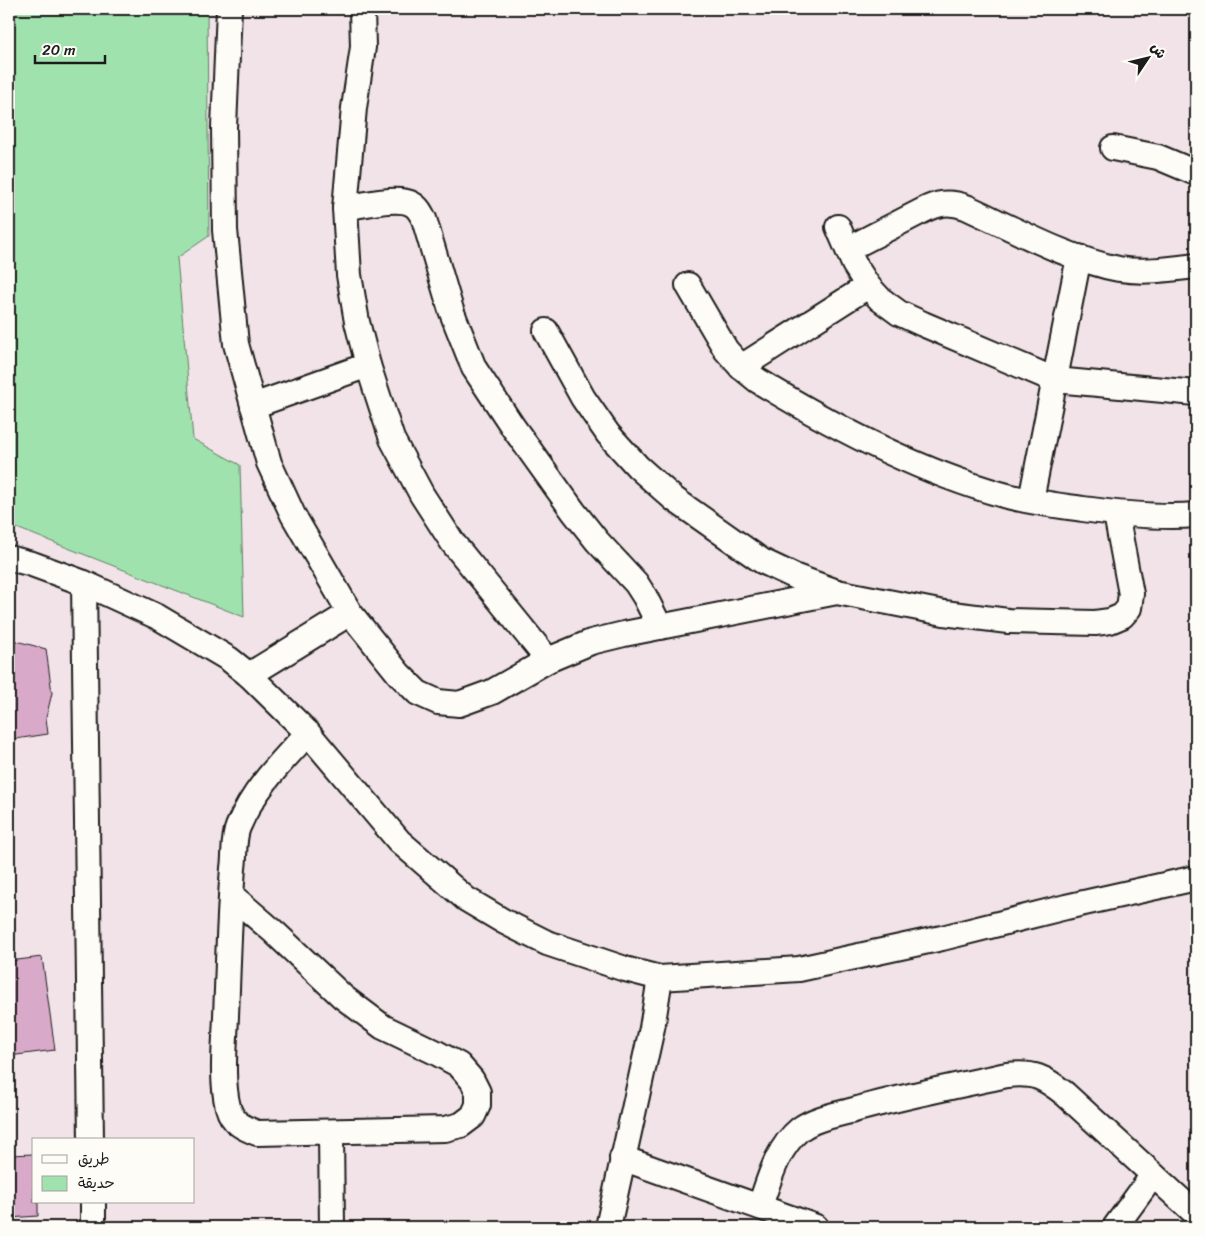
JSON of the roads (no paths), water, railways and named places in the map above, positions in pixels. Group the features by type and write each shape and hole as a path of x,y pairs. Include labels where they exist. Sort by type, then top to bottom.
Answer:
{"street":[{"path":"229,9 224,127 226,230 236,344 253,406 269,463 289,507 350,613 399,674 418,693 438,702 459,704 492,692 548,660 591,642 837,592"},
{"path":"362,9 363,48 354,108 345,208 349,275 357,322 368,365 392,439 422,495 453,543 548,660"},
{"path":"1113,148 1158,157 1196,173"},
{"path":"345,208 401,200 410,202 417,208 424,219 451,310 474,368 512,427 574,512 597,541 636,583 660,627"},
{"path":"848,249 934,205 946,203 966,207 1079,257 1120,269 1153,271 1196,266"},
{"path":"838,227 854,264 868,286 880,299 899,313 1055,380 1196,394"},
{"path":"1031,500 1079,257"},
{"path":"688,285 726,350 740,367 777,392 917,466 1001,494 1031,500 1116,514 1196,515"},
{"path":"740,367 868,286"},
{"path":"546,331 583,398 608,434 638,467 674,500 762,561 796,577 837,592 944,613 1008,621 1095,623 1110,621 1122,616 1129,608 1131,594 1116,514"},
{"path":"253,406 368,365"},
{"path":"9,558 32,564 84,583 166,622 229,658 308,733 399,841 466,898 503,921 547,943 625,969 660,978 799,969 942,938 1066,907 1196,878"},
{"path":"84,583 91,1138"},
{"path":"249,675 350,613"},
{"path":"231,895 274,932 343,997 384,1028 458,1065 472,1080 478,1092 478,1105 473,1116 461,1125 445,1129 257,1133 242,1128 228,1109 225,1089 225,1053 231,895 237,829 251,799 278,764 308,733"},
{"path":"608,1227 652,1028 660,978"},
{"path":"760,1206 774,1166 787,1143 801,1129 823,1118 875,1104 1007,1075 1024,1073 1040,1076 1066,1094 1196,1214"},
{"path":"331,1132 332,1227"},
{"path":"622,1158 816,1227"},
{"path":"1115,1227 1153,1175"},
{"path":"93,1204 93,1227"}]}
